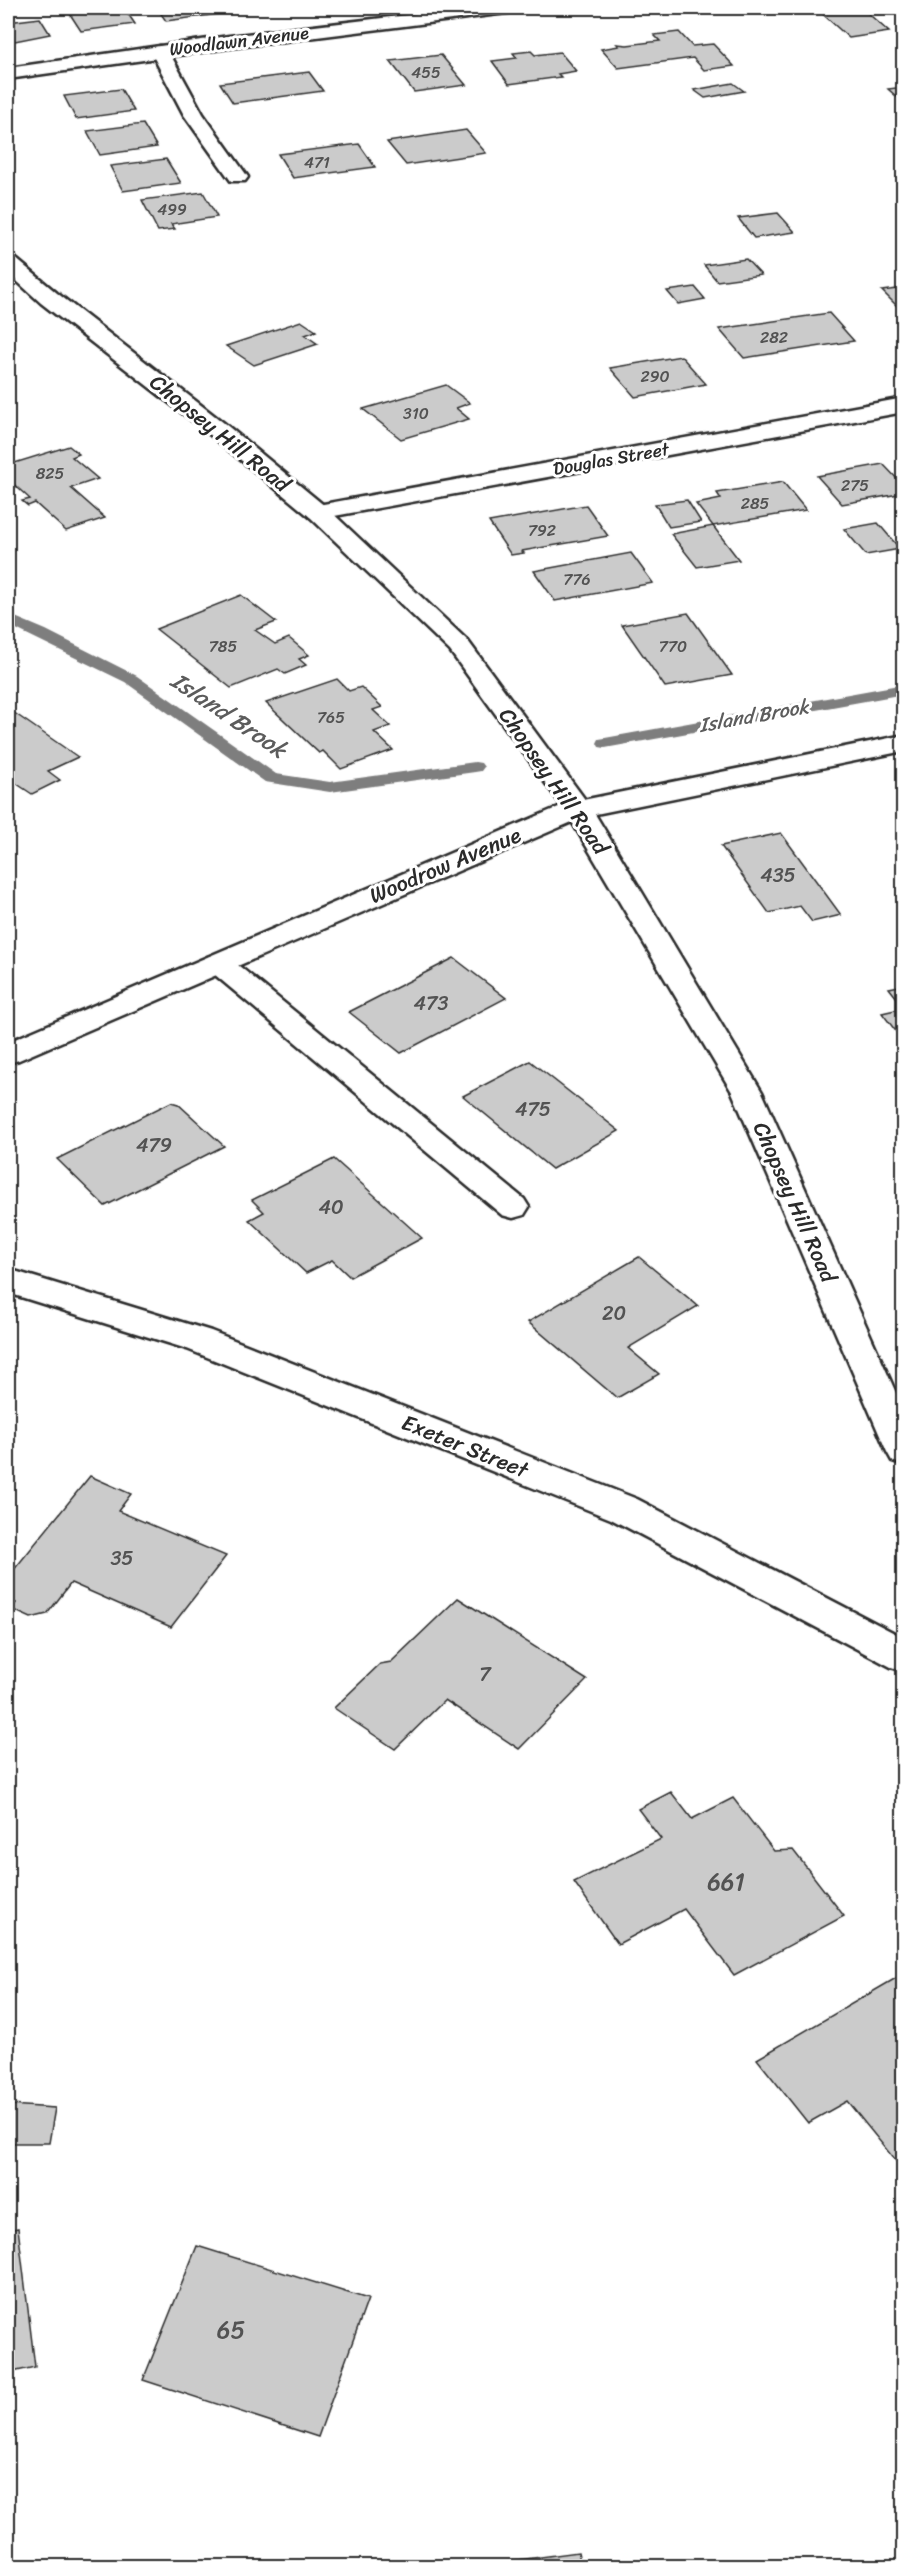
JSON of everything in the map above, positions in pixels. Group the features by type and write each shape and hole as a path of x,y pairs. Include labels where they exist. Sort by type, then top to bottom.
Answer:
{"street":[{"name":"Woodlawn Avenue","path":"8,74 160,51 507,8"},
{"path":"160,51 194,115 238,177"},
{"name":"Chopsey Hill Road","path":"8,262 318,512 459,646 578,809 747,1092 903,1452"},
{"name":"Douglas Street","path":"318,512 903,405"},
{"name":"Woodrow Avenue","path":"8,1053 578,809 903,743"},
{"path":"218,963 513,1207"},
{"name":"Exeter Street","path":"8,1281 199,1340 624,1509 903,1656"}],"building":[{"path":"124,8 135,24 81,31 70,14"},
{"path":"157,8 215,8 220,14 166,21"},
{"path":"816,8 862,8 889,32 849,38"},
{"path":"40,18 50,34 15,41 8,40 8,22"},
{"path":"679,32 692,46 713,44 734,66 704,70 693,58 618,68 601,49 619,46 617,44 660,41 654,35"},
{"path":"531,51 535,55 560,52 576,71 558,74 561,77 509,84 492,61 517,58 513,53"},
{"path":"441,55 466,85 414,92 390,61"},
{"path":"309,72 323,91 233,103 220,83"},
{"path":"733,83 744,91 705,98 694,90"},
{"path":"904,87 904,103 888,89"},
{"path":"121,89 134,111 76,119 64,96"},
{"path":"143,124 157,147 100,155 87,131"},
{"path":"466,130 486,153 406,165 387,142"},
{"path":"359,144 375,167 293,178 278,154"},
{"path":"166,159 181,183 123,191 110,166"},
{"path":"203,192 217,217 171,224 175,229 158,231 142,200"},
{"path":"778,213 795,232 754,238 738,218"},
{"path":"746,259 761,275 717,281 704,265"},
{"path":"695,287 705,299 678,304 667,291"},
{"path":"904,288 904,309 900,309 882,291"},
{"path":"829,313 854,341 744,358 719,329"},
{"path":"301,321 316,331 305,335 318,344 254,365 226,346"},
{"path":"681,356 706,384 635,397 610,368"},
{"path":"446,385 470,403 456,408 469,419 401,439 363,409"},
{"path":"69,446 79,454 72,457 98,479 71,488 105,518 66,531 35,503 28,506 22,501 30,499 8,479 8,465"},
{"path":"883,464 904,486 904,493 842,504 817,476"},
{"path":"783,482 806,510 713,526 696,504 721,499 717,493"},
{"path":"687,500 701,522 669,527 655,504"},
{"path":"586,505 608,536 522,551 524,553 511,555 489,522"},
{"path":"878,523 900,549 866,555 844,529"},
{"path":"713,526 739,560 697,567 671,534"},
{"path":"631,553 653,583 555,601 534,571"},
{"path":"241,595 276,622 255,630 275,644 289,638 309,655 299,659 306,665 285,674 278,669 231,688 156,629"},
{"path":"688,613 732,675 665,687 622,625"},
{"path":"337,679 349,691 361,687 382,707 373,710 390,726 374,732 393,750 341,769 323,751 319,753 266,703"},
{"path":"10,710 78,757 48,771 60,780 32,794 14,782 8,785 8,711"},
{"path":"781,833 841,915 812,922 800,906 769,913 721,846"},
{"path":"454,958 506,998 401,1053 349,1012"},
{"path":"904,985 904,1007 889,988"},
{"path":"904,1008 904,1042 882,1013"},
{"path":"530,1061 619,1131 552,1169 463,1096"},
{"path":"171,1102 178,1104 224,1146 105,1206 57,1159"},
{"path":"334,1159 422,1238 350,1277 332,1260 306,1273 249,1220 264,1212 252,1200"},
{"path":"639,1257 698,1306 628,1348 659,1374 617,1398 528,1322"},
{"path":"90,1476 131,1494 118,1511 226,1556 171,1627 71,1583 47,1614 31,1618 11,1609 16,1603 8,1599 8,1577"},
{"path":"458,1598 587,1680 519,1749 445,1700 395,1749 334,1708 380,1664 391,1662"},
{"path":"671,1792 692,1819 733,1798 774,1851 793,1850 844,1916 734,1975 684,1909 618,1944 574,1882 661,1839 638,1809"},
{"path":"903,1974 904,2171 847,2101 808,2123 757,2059"},
{"path":"9,2105 55,2108 49,2143 8,2143"},
{"path":"18,2228 35,2367 8,2373 8,2230"},
{"path":"197,2246 368,2299 318,2437 143,2380"},
{"path":"578,2552 581,2566 473,2566"}],"waterway":[{"name":"Island Brook","path":"8,619 131,679 271,778 330,787 475,767"},
{"name":"Island Brook","path":"605,743 904,689"}]}
